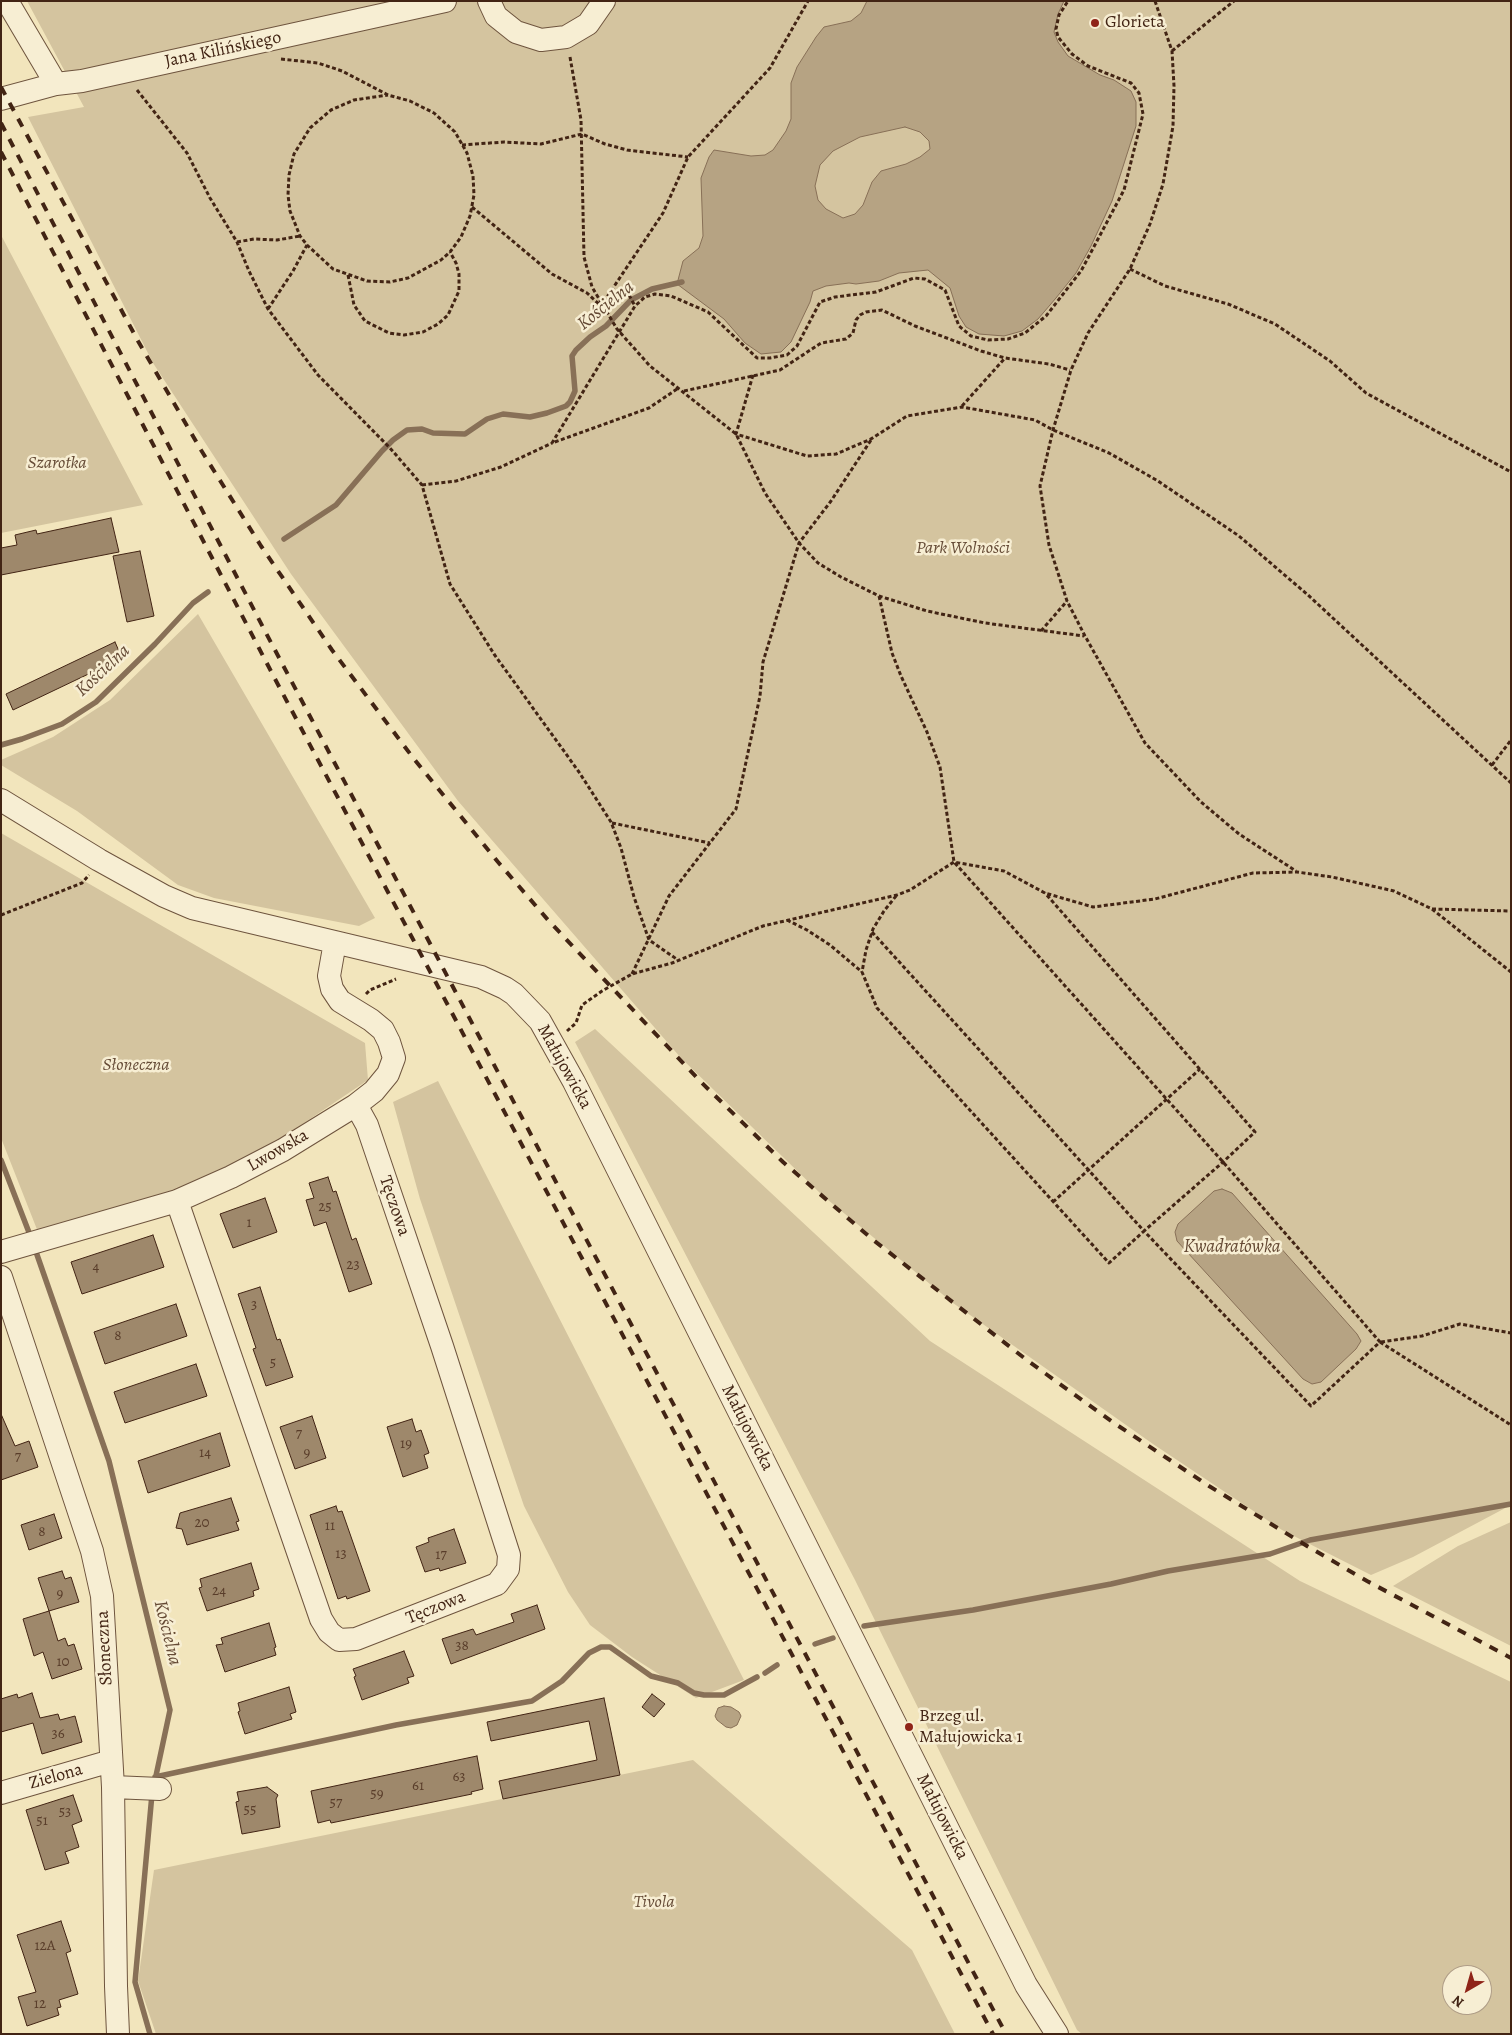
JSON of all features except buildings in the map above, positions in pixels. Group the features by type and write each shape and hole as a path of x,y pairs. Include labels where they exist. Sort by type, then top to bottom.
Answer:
{"street":[{"path":"7,1 56,84"},
{"name":"Jana Kilińskiego","path":"1,100 56,84 445,1"},
{"path":"488,1 496,16 516,32 541,40 566,37 588,24 604,1"},
{"name":"Małujowicka","path":"1,800 99,860 164,896 192,908 481,977 505,988 529,1008 540,1021 552,1041 1026,1985 1057,2034"},
{"name":"Lwowska","path":"10,1249 177,1200 232,1177 356,1105 374,1091 388,1074 394,1058 389,1042 382,1030 371,1020 340,1001 332,989 329,976 335,942"},
{"name":"Tęczowa","path":"177,1200 321,1619 329,1632 339,1640 356,1639 497,1584 508,1569 509,1555 442,1346 367,1125 356,1105"},
{"name":"Słoneczna","path":"1,1277 92,1551 102,1596 113,1787 118,2034"},
{"name":"Zielona","path":"1,1794 111,1761"},
{"path":"113,1787 152,1789"}],"path":[{"path":"605,310 607,297 663,214 688,157 770,68 808,1"},
{"path":"552,443 618,330 635,306 645,297 655,294 671,296 692,303 708,312 757,358 770,358 787,354 797,346 820,302 835,297 876,292 914,278 925,279 945,290 959,326 971,336 988,340 1008,339 1025,333 1046,316 1081,270 1124,190 1143,114 1139,93 1131,83 1088,66 1072,54 1058,37 1056,29 1060,15 1068,1"},
{"path":"1155,1 1172,51 1174,126 1164,174 1150,224 1130,269 1088,333 1071,370 1052,430 1040,486 1049,545 1067,601 1145,743 1201,802 1239,834 1297,872"},
{"path":"1172,51 1234,1"},
{"path":"566,37 575,82 582,134 584,257 592,287 618,330 650,366 677,389 684,391 736,434 807,456 836,454 871,439 907,416 962,407 1035,420 1052,430 1109,454 1150,477 1239,536 1308,595 1511,783"},
{"path":"275,59 318,63 342,71 388,95 410,101 434,113 455,132 467,153 473,176 474,195 470,216 461,238 441,260 408,278 390,282 367,282 332,269 300,236 290,211 288,175 294,154 310,128 331,110 354,100 388,95"},
{"path":"118,72 131,83 187,153 210,198 237,242 268,309 318,375 390,448 422,485 450,584 494,654 579,772 611,822 621,848 634,897 649,940 678,960"},
{"path":"462,145 504,142 541,144 582,134 605,144 627,150 688,157"},
{"path":"472,207 552,274 587,294 605,310"},
{"path":"237,242 254,239 277,240 300,236"},
{"path":"268,309 294,271 307,245"},
{"path":"348,276 354,305 365,321 389,334 404,335 423,332 438,324 448,315 459,291 459,274 450,252"},
{"path":"1130,269 1165,286 1228,304 1275,324 1330,361 1366,393 1511,472"},
{"path":"629,295 635,306"},
{"path":"684,391 780,370 821,343 846,339 853,333 856,320 860,315 866,312 882,310 956,343 1005,358 1049,364 1071,370"},
{"path":"962,407 1005,358"},
{"path":"753,375 736,434 764,493 799,543 818,563 879,596 927,611 985,623 1085,636"},
{"path":"422,485 456,481 501,467 552,443 649,408 677,389"},
{"path":"632,974 669,896 736,809 760,696 763,662 799,543 831,501 871,439"},
{"path":"879,596 892,653 927,732 940,767 954,862 1223,1162 1380,1342 1511,1425"},
{"path":"1041,631 1067,601"},
{"path":"1492,765 1511,740"},
{"path":"611,822 710,843"},
{"path":"552,1041 563,1035 576,1023 582,1005 632,974 678,960 763,926 896,895 910,890 954,862 1004,871 1045,893 1093,907 1155,898 1253,872 1297,872 1332,877 1394,891 1432,910 1511,972"},
{"path":"1,914 82,883 91,872"},
{"path":"787,920 830,945 862,972 877,1008 1109,1263 1255,1132 1045,893"},
{"path":"862,972 872,932 896,895"},
{"path":"1432,910 1511,911"},
{"path":"872,932 1144,1231 1311,1406 1380,1342 1422,1336 1460,1324 1511,1333"},
{"path":"1054,1202 1200,1069"}],"green space":[{"name":"Park Wolności","path":"27,1 1511,1 1511,1505 1413,1557 1371,1575 1282,1530 1153,1444 953,1303 822,1195 681,1058 458,801 291,574 153,363 28,117 84,107"},
{"name":"Szarotka","path":"1,235 143,505 1,533"},
{"path":"198,614 375,918 359,926 214,898 178,885 77,811 1,765 1,760 53,737 110,700"},
{"name":"Słoneczna","path":"1,833 365,1043 368,1080 249,1160 178,1194 38,1232 1,1138"},
{"path":"595,1029 930,1341 1300,1581 1511,1682 1511,2034 1082,2034 1077,2030 855,1580 575,1042"},
{"path":"438,1081 744,1680 696,1698 632,1657 590,1625 568,1592 524,1506 420,1199 393,1102"},
{"path":"1511,1522 1511,1646 1393,1586 1458,1546"},
{"name":"Tivola","path":"693,1760 912,1950 955,2034 156,2034 138,1981 154,1870"}],"water":[{"path":"867,1 1064,1 1058,14 1054,32 1058,42 1068,56 1131,91 1136,102 1136,126 1112,201 1076,273 1038,319 1022,331 1004,336 979,334 966,327 959,316 950,288 928,270 899,273 879,281 826,286 813,291 810,302 791,342 781,352 761,354 745,343 724,319 677,284 683,261 699,248 703,236 701,178 709,157 714,150 751,156 765,155 773,150 786,131 791,119 791,83 797,67 816,37 824,27 851,21 861,13","holes":["905,127 920,132 929,141 930,149 906,164 881,171 872,182 863,205 855,214 843,218 826,209 818,200 815,186 820,165 833,151 860,137"]},
{"name":"Kwadratówka","path":"1222,1189 1232,1193 1357,1334 1361,1341 1356,1349 1321,1382 1312,1384 1303,1379 1177,1241 1175,1232 1178,1224 1214,1191"},
{"path":"724,1706 731,1707 739,1712 741,1716 737,1725 731,1728 726,1727 715,1716 718,1708"}],"waterway":[{"name":"Kościelna","path":"284,539 336,505 382,451 407,430 422,429 433,433 465,434 487,419 503,414 530,417 566,406 575,391 572,356 576,350 606,326 631,300 652,289 682,282"},
{"name":"Kościelna","path":"1,745 62,724 96,702 155,644 193,603 208,592"},
{"name":"Kościelna","path":"1,1160 30,1235"},
{"name":"Kościelna","path":"35,1249 109,1461 170,1710 154,1785"},
{"path":"864,1626 973,1610 1111,1584 1168,1571 1270,1554 1310,1540 1511,1504"},
{"path":"815,1644 833,1638"},
{"path":"155,1777 396,1725 532,1701 562,1681 589,1653 601,1647 610,1647 651,1676 678,1683 694,1693 704,1695 724,1695 757,1677"},
{"path":"765,1673 777,1665"},
{"name":"Kościelna","path":"150,2034 135,1982 152,1794"}],"railway":[{"path":"1,87 138,341 201,450 261,546 332,650 414,759 498,862 548,920 702,1083 783,1162 872,1239 1028,1361 1114,1423 1209,1486 1307,1546 1367,1581 1511,1658"},
{"path":"1,123 266,633 1006,2034"},
{"path":"1,152 274,677 993,2034"}],"place":[{"name":"Glorieta","path":"1095,23"},
{"name":"Brzeg ul. Małujowicka 1","path":"909,1727"}]}
